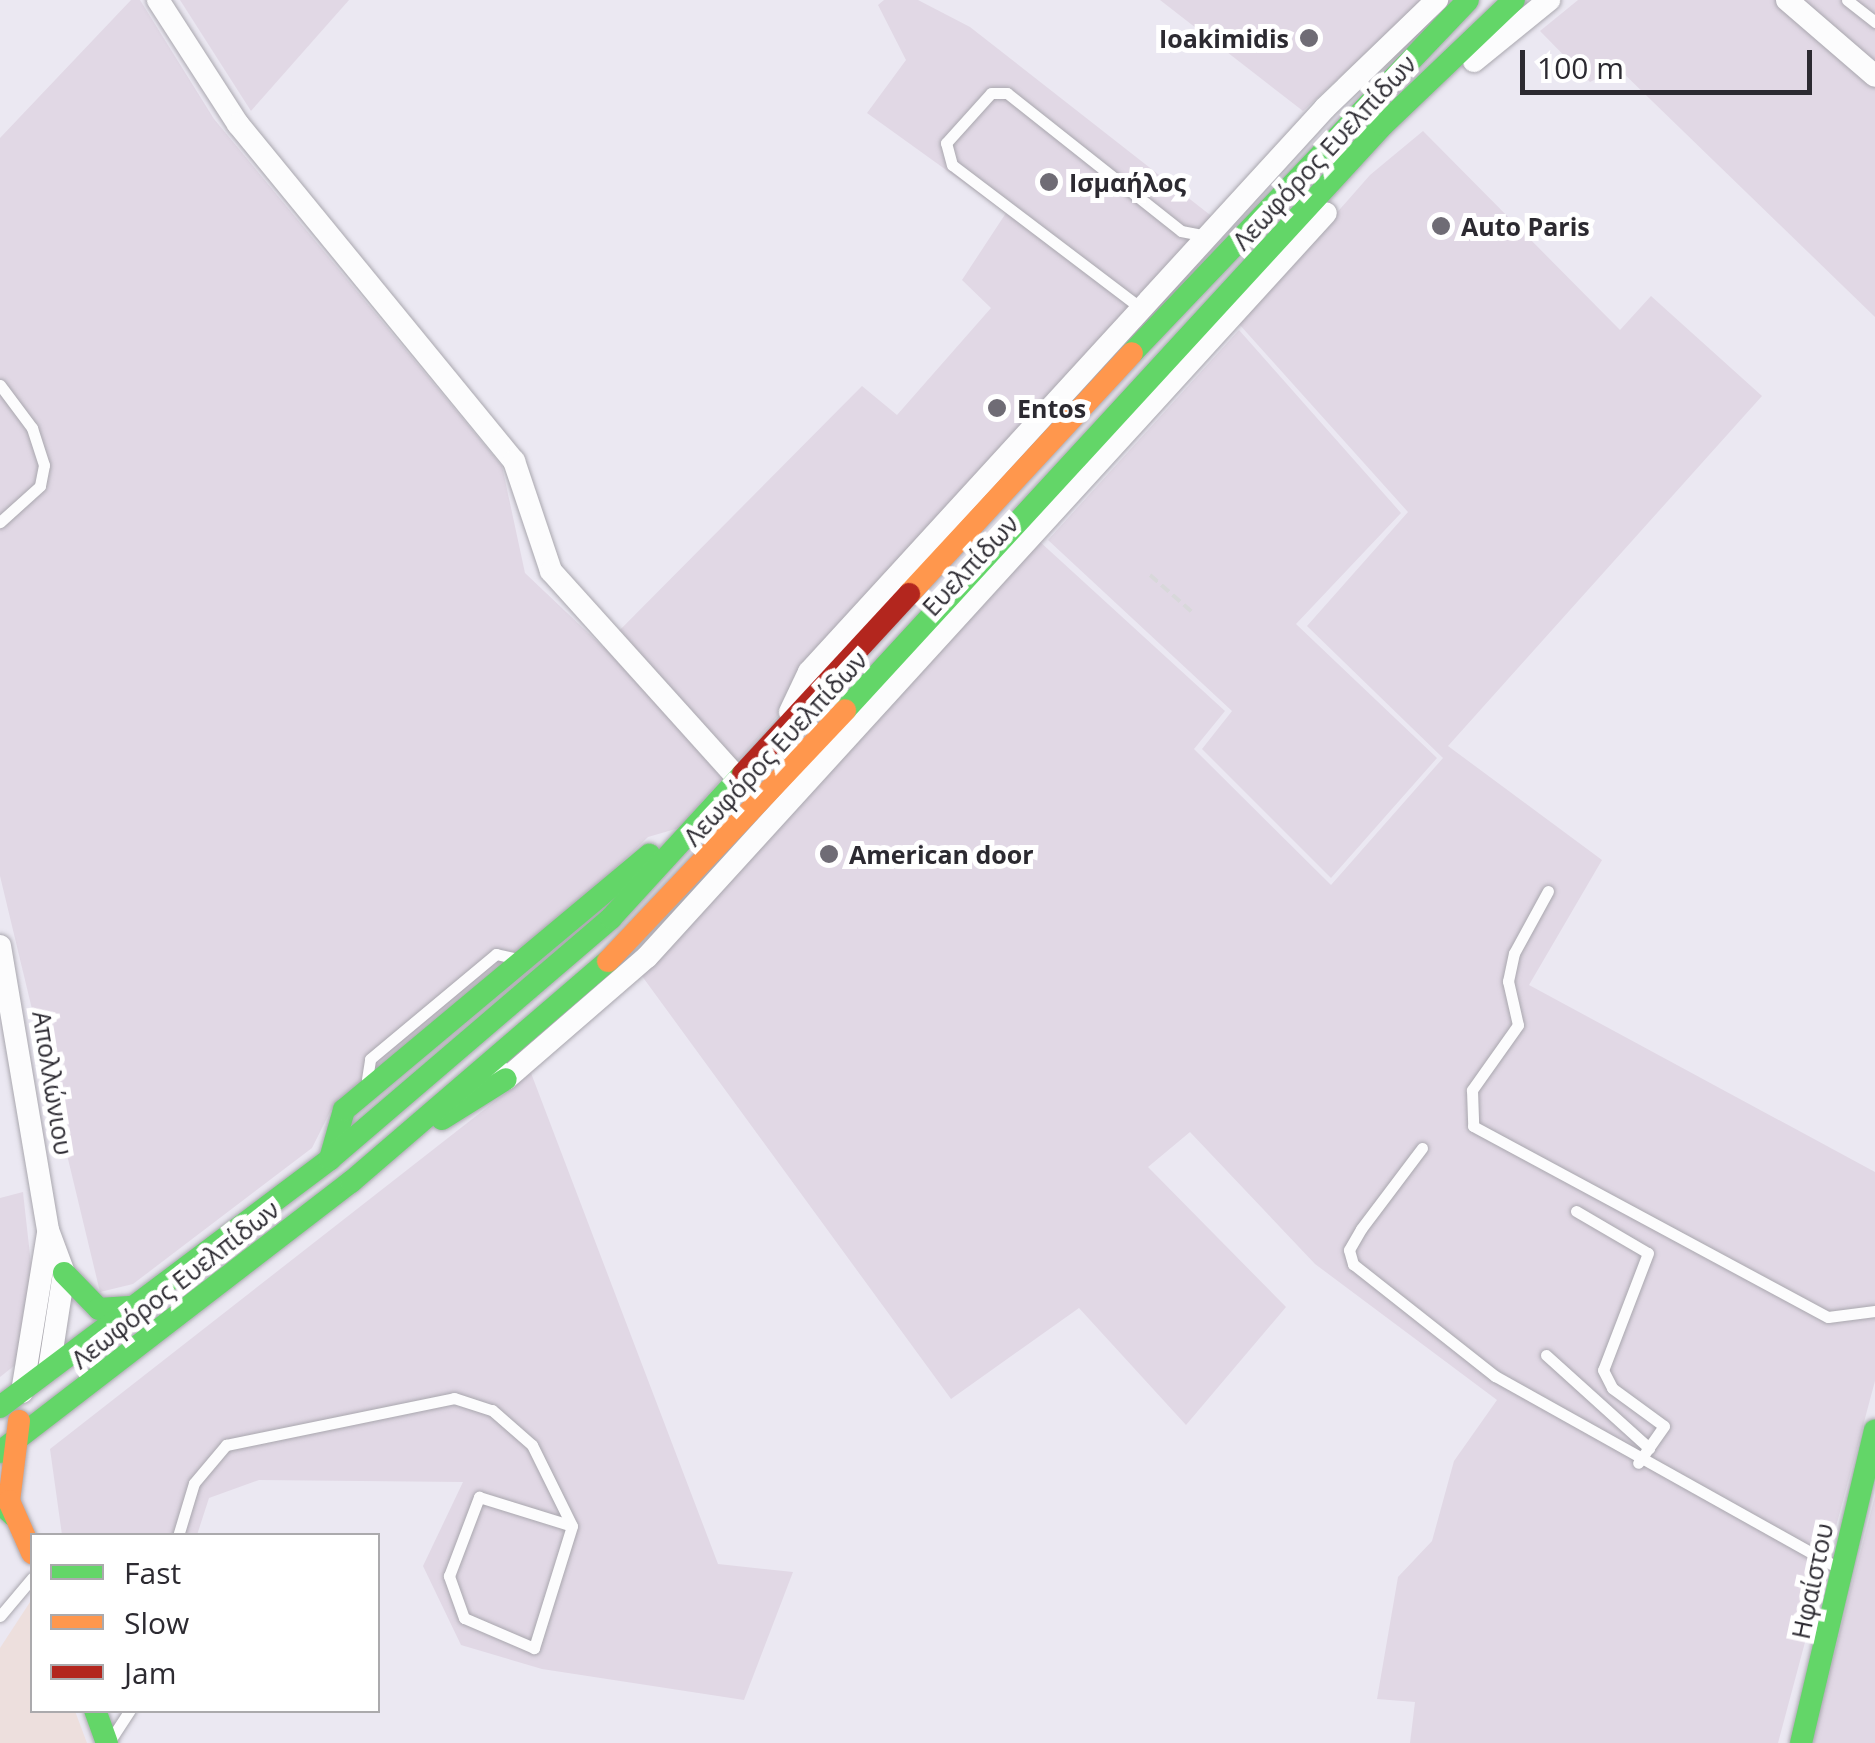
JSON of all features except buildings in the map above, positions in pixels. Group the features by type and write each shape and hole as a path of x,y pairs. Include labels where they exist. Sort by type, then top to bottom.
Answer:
{"main road":[{"name":"Λεωφόρος Ευελπίδων","path":"0,1407 145,1306 330,1160 487,1013 682,846 1218,244 1468,0"},
{"name":"Λεωφόρος Ευελπίδων","path":"9,1446 406,1134 499,1071 639,949 1514,0"},
{"path":"330,1160 344,1110 487,1013 531,962 653,851 682,846"},
{"path":"64,1273 99,1309 145,1306"},
{"path":"36,1533 39,1423 48,1373"},
{"name":"Απολλώνιου","path":"7,1510 9,1446 22,1392"},
{"name":"Ηφαίστου","path":"1801,1743 1875,1431"},
{"path":"7,1510 30,1550"},
{"path":"96,1713 108,1743"}],"street":[{"path":"158,0 238,124 514,462 551,571 742,783"},
{"name":"Ευελπίδων","path":"783,734 809,672 1142,309 1218,244 1437,0"},
{"path":"1296,235 1470,64 1549,0"},
{"path":"1788,0 1875,76"},
{"name":"Απολλώνιου","path":"0,946 48,1230 64,1273 48,1373"},
{"name":"Απολλώνιου","path":"22,1392 48,1230"}],"lane":[{"path":"1848,0 1875,22"},
{"path":"1142,309 944,156 990,93 1016,98 1181,231 1218,244"},
{"path":"0,384 32,428 44,466 40,486 0,522"},
{"path":"1548,891 1514,952 1508,981 1518,1024 1472,1090 1473,1126 1828,1317 1875,1310"},
{"path":"366,1094 370,1060 496,954 531,962"},
{"path":"1422,1148 1361,1229 1349,1250 1353,1264 1495,1376 1638,1463 1843,1570"},
{"path":"1576,1211 1648,1253 1603,1370 1612,1388 1664,1426 1638,1463"},
{"path":"1546,1355 1649,1448"},
{"path":"179,1533 194,1483 226,1445 454,1398 492,1410 532,1445 572,1526 534,1648 464,1618 449,1576 479,1498 572,1526"},
{"path":"0,1616 30,1580"},
{"path":"108,1743 128,1713"}],"path":[{"path":"1150,575 1192,612"}],"shaded area":[{"path":"131,0 140,0 214,119 502,466 525,573 603,647 862,386 897,415 991,308 962,280 1006,213 867,113 906,60 878,5 884,0 918,0 970,27 1214,218 679,828 648,837 519,962 331,1110 312,1148 133,1284 100,1292 0,876 0,138"},
{"path":"180,0 349,0 251,111"},
{"path":"1160,0 1424,0 1303,111"},
{"path":"1578,0 1875,0 1875,317 1618,68 1590,82 1540,31"},
{"path":"1423,131 1620,330 1651,296 1762,396 1448,746 1602,860 1529,985 1875,1172 1875,1381 1778,1743 1410,1743 1415,1702 1377,1699 1398,1577 1432,1541 1454,1461 1497,1400 1315,1264 1190,1132 1148,1167 1286,1307 1186,1425 1079,1308 951,1399 631,961 1027,530 1225,711 1194,749 1331,885 1443,758 1307,626 1408,512 1239,324 1370,175"},
{"path":"1239,330 1401,513 1296,624 1437,758 1331,878 1202,749 1232,711 1048,540"},
{"path":"531,1073 718,1564 793,1572 744,1700 542,1669 461,1645 423,1566 463,1482 259,1480 209,1498 198,1533 62,1533 50,1449"},
{"path":"23,1192 33,1282 19,1362 0,1377 0,1198"},
{"path":"1875,1496 1875,1743 1811,1743"},
{"path":"30,1602 30,1713 76,1713 87,1743 0,1743 0,1648"}],"traffic: fast":[{"path":"1132,353 1468,0"},
{"path":"845,710 1383,125 1514,0"},
{"path":"0,1407 330,1159 611,918 743,774"},
{"path":"330,1159 344,1110 649,855"},
{"path":"0,1452 351,1182 608,961"},
{"path":"442,1119 506,1079"},
{"path":"64,1273 99,1309 145,1306"},
{"path":"1801,1743 1875,1431"},
{"path":"0,1503 14,1516"},
{"path":"96,1713 107,1743"}],"traffic: slow":[{"path":"909,594 1132,353"},
{"path":"608,961 845,710"},
{"path":"19,1421 9,1501 30,1548"}],"traffic: jam":[{"path":"743,774 909,594"}],"place":[{"name":"Ioakimidis","path":"1309,38"},
{"name":"Ισμαήλος","path":"1049,182"},
{"name":"Auto Paris","path":"1441,226"},
{"name":"Entos","path":"997,408"},
{"name":"American door","path":"829,854"}]}
